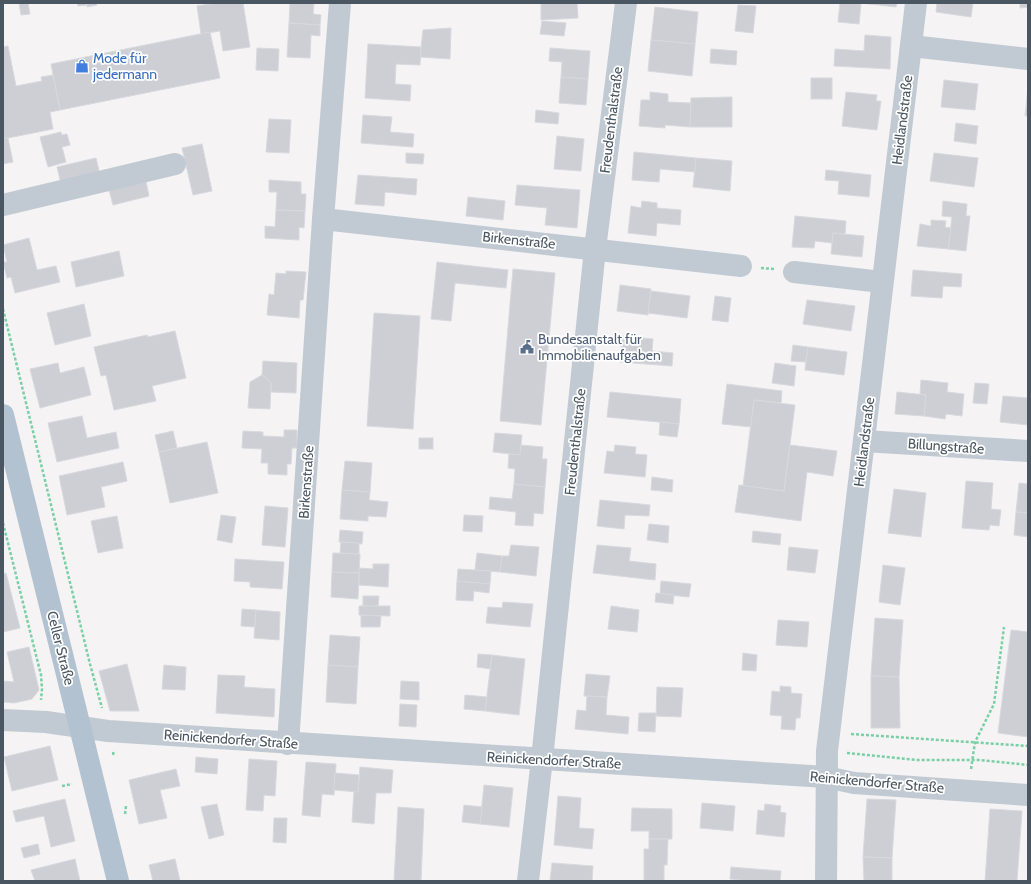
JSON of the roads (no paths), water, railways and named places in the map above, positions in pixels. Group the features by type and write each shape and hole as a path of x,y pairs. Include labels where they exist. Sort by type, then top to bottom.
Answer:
{"main road":[{"name":"Celler Straße","path":"3,415 118,881"}],"street":[{"name":"Birkenstraße","path":"288,744 323,220 340,3"},
{"name":"Freudenthalstraße","path":"528,881 595,249 626,3"},
{"name":"Heidlandstraße","path":"826,881 826,777 828,741 916,3"},
{"path":"911,46 1028,59"},
{"path":"3,205 174,164"},
{"name":"Birkenstraße","path":"323,220 741,266"},
{"path":"794,272 882,282"},
{"name":"Billungstraße","path":"864,441 1028,451"},
{"name":"Reinickendorfer Straße","path":"3,720 46,722 108,732 826,777 854,783 1028,795"}],"place":[{"name":"Mode für jedermann","path":"82,66"},
{"name":"Bundesanstalt für Immobilienaufgaben","path":"527,347"}]}
